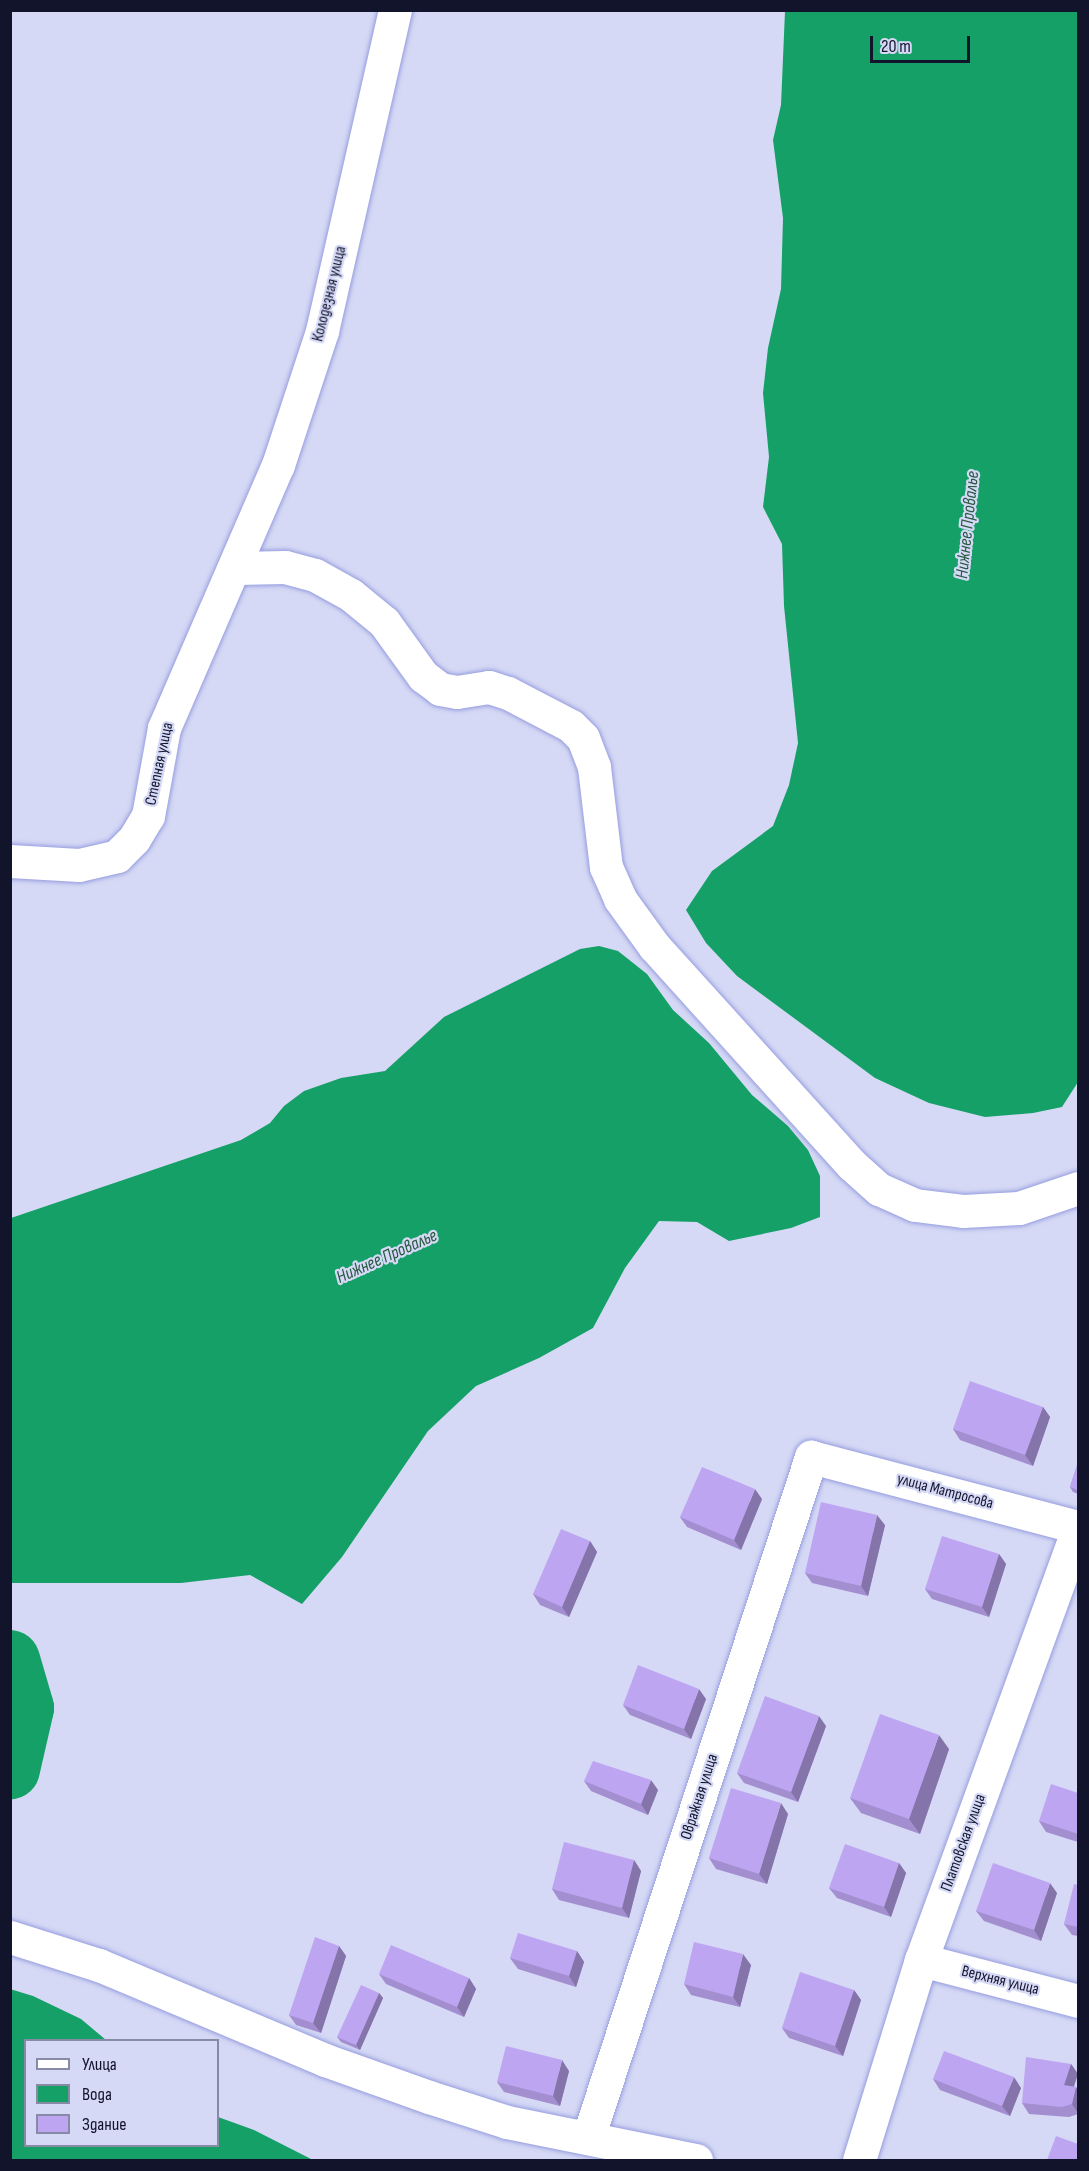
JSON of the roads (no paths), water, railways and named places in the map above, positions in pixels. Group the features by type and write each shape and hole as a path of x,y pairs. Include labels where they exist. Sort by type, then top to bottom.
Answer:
{"street":[{"name":"Колодезная улица","path":"236,568 278,465 322,332 395,10"},
{"path":"236,568 285,567 315,574 351,595 384,622 423,676 440,690 458,692 489,687 508,693 571,726 583,738 594,767 606,867 620,899 654,946 852,1165 879,1189 915,1206 963,1211 1019,1208 1078,1188"},
{"name":"Степная улица","path":"10,861 79,865 117,856 135,839 148,816 164,728 236,568"},
{"name":"улица Матросова","path":"811,1457 1078,1527"},
{"name":"Овражная улица","path":"588,2138 811,1457"},
{"name":"Платовская улица","path":"858,2160 921,1960 1078,1527"},
{"path":"10,1937 64,1952 325,2060 429,2097 507,2122 696,2160"},
{"name":"Верхняя улица","path":"921,1960 1078,2001"}],"water":[{"name":"Нижнее Провалье","path":"785,11 1078,11 1078,1082 1062,1107 1033,1113 985,1117 929,1103 875,1078 737,976 706,943 686,910 712,871 773,826 789,785 798,743 784,606 782,544 763,507 769,457 763,393 768,348 781,289 783,218 773,140 781,105"},
{"name":"Нижнее Провалье","path":"599,946 618,951 647,974 673,1010 709,1043 752,1095 788,1126 808,1150 820,1176 820,1217 791,1228 729,1241 697,1222 659,1221 625,1268 593,1328 539,1358 476,1386 428,1431 342,1557 302,1604 250,1575 181,1583 11,1583 11,1218 241,1140 270,1123 284,1106 304,1091 341,1078 385,1071 444,1017 580,949"},
{"path":"10,1989 33,1996 81,2019 105,2039 24,2039 24,2147 219,2147 219,2117 254,2130 313,2160 11,2160"}],"waterway":[{"path":"10,1660 24,1708 10,1769"}]}
